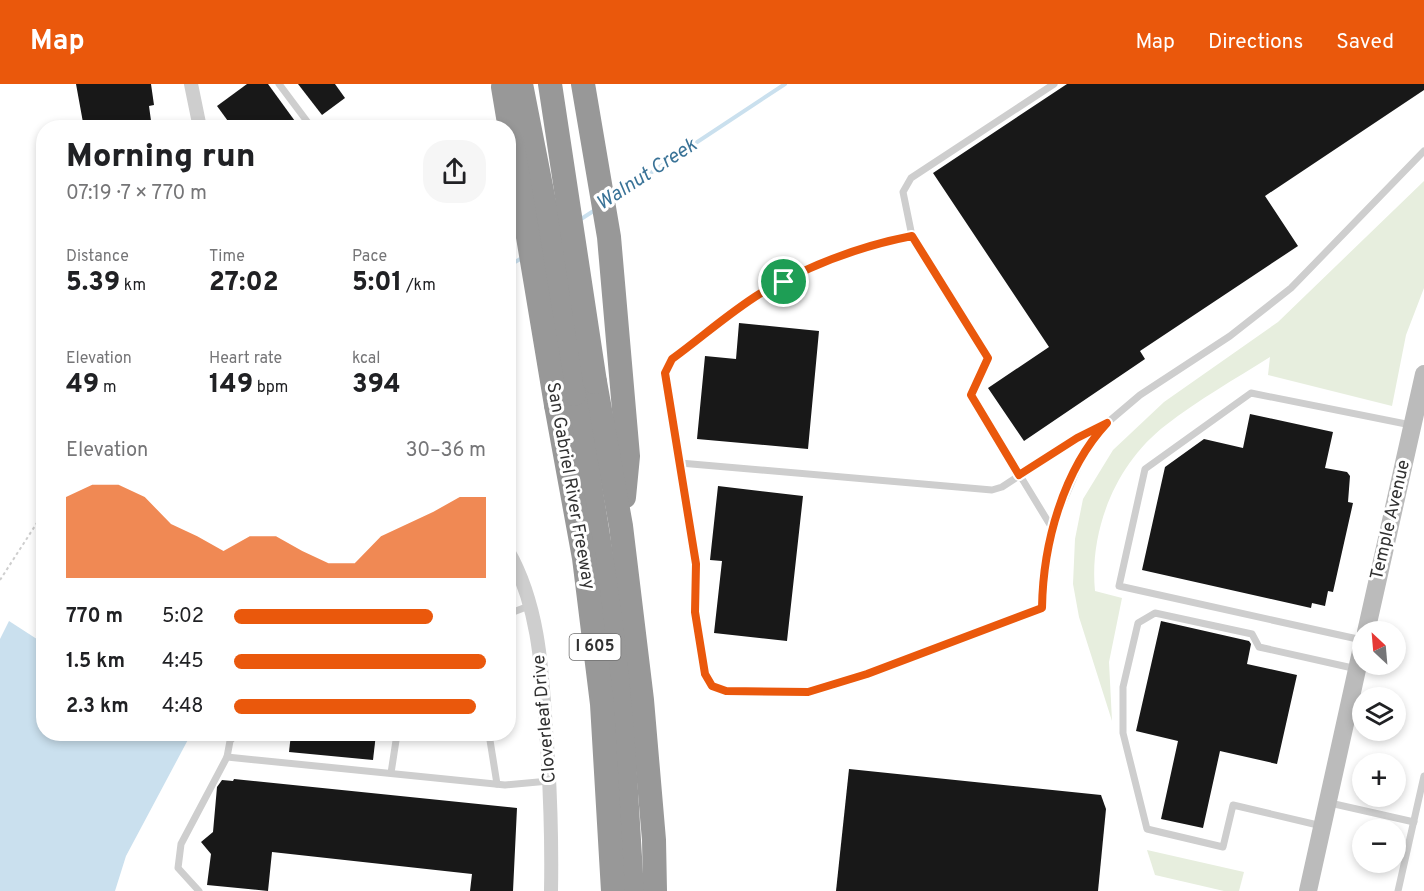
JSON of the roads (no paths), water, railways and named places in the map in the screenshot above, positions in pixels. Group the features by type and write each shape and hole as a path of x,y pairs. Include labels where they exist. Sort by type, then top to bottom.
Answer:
{"highway":[{"name":"San Gabriel River Freeway","path":"550,84 580,393 584,558 602,704 613,891"},
{"path":"584,84 609,237 618,369 628,456 621,526"},
{"name":"San Gabriel River Freeway","path":"509,85 580,393 621,526 642,700 654,840 655,891"},
{"path":"580,393 613,643 625,763 632,891"},
{"path":"580,393 586,404 609,541 627,686 639,834 640,891"}],"main road":[{"name":"Temple Avenue","path":"1367,621 1424,374"},
{"path":"1308,891 1356,675"}],"street":[{"path":"191,84 198,120"},
{"name":"Cloverleaf Drive","path":"516,571 530,606 541,653 553,823 551,891"}],"lane":[{"path":"279,84 306,120"},
{"path":"1052,528 971,395 988,358 912,236 903,192 911,178 1054,84"},
{"path":"912,236 879,242 833,259 760,294 672,359 665,373 696,564 695,612 705,674 712,686 726,691 808,692 867,674 1042,608 1052,528 1089,442 1140,395 1230,336 1291,288 1424,151"},
{"path":"1352,638 1119,586 1145,469 1251,393 1412,425"},
{"path":"680,464 992,490 1077,438 1107,423"},
{"path":"516,611 530,606"},
{"path":"1322,826 1233,805 1223,847 1148,829 1123,733 1123,687 1138,623 1155,613 1252,634 1259,647 1352,668"},
{"path":"199,891 178,868 181,844 226,757 230,741"},
{"path":"391,773 396,741"},
{"path":"490,741 496,784"},
{"path":"226,757 496,784 550,781"},
{"path":"1398,891 1424,776"},
{"path":"1328,803 1414,822"}],"water":[{"path":"9,621 36,638 36,741 187,741 126,856 115,891 0,891 0,639"}],"waterway":[{"name":"Walnut Creek","path":"611,199 785,84"},
{"name":"Walnut Creek","path":"578,221 595,210"},
{"name":"Walnut Creek","path":"516,261 522,258"}]}
